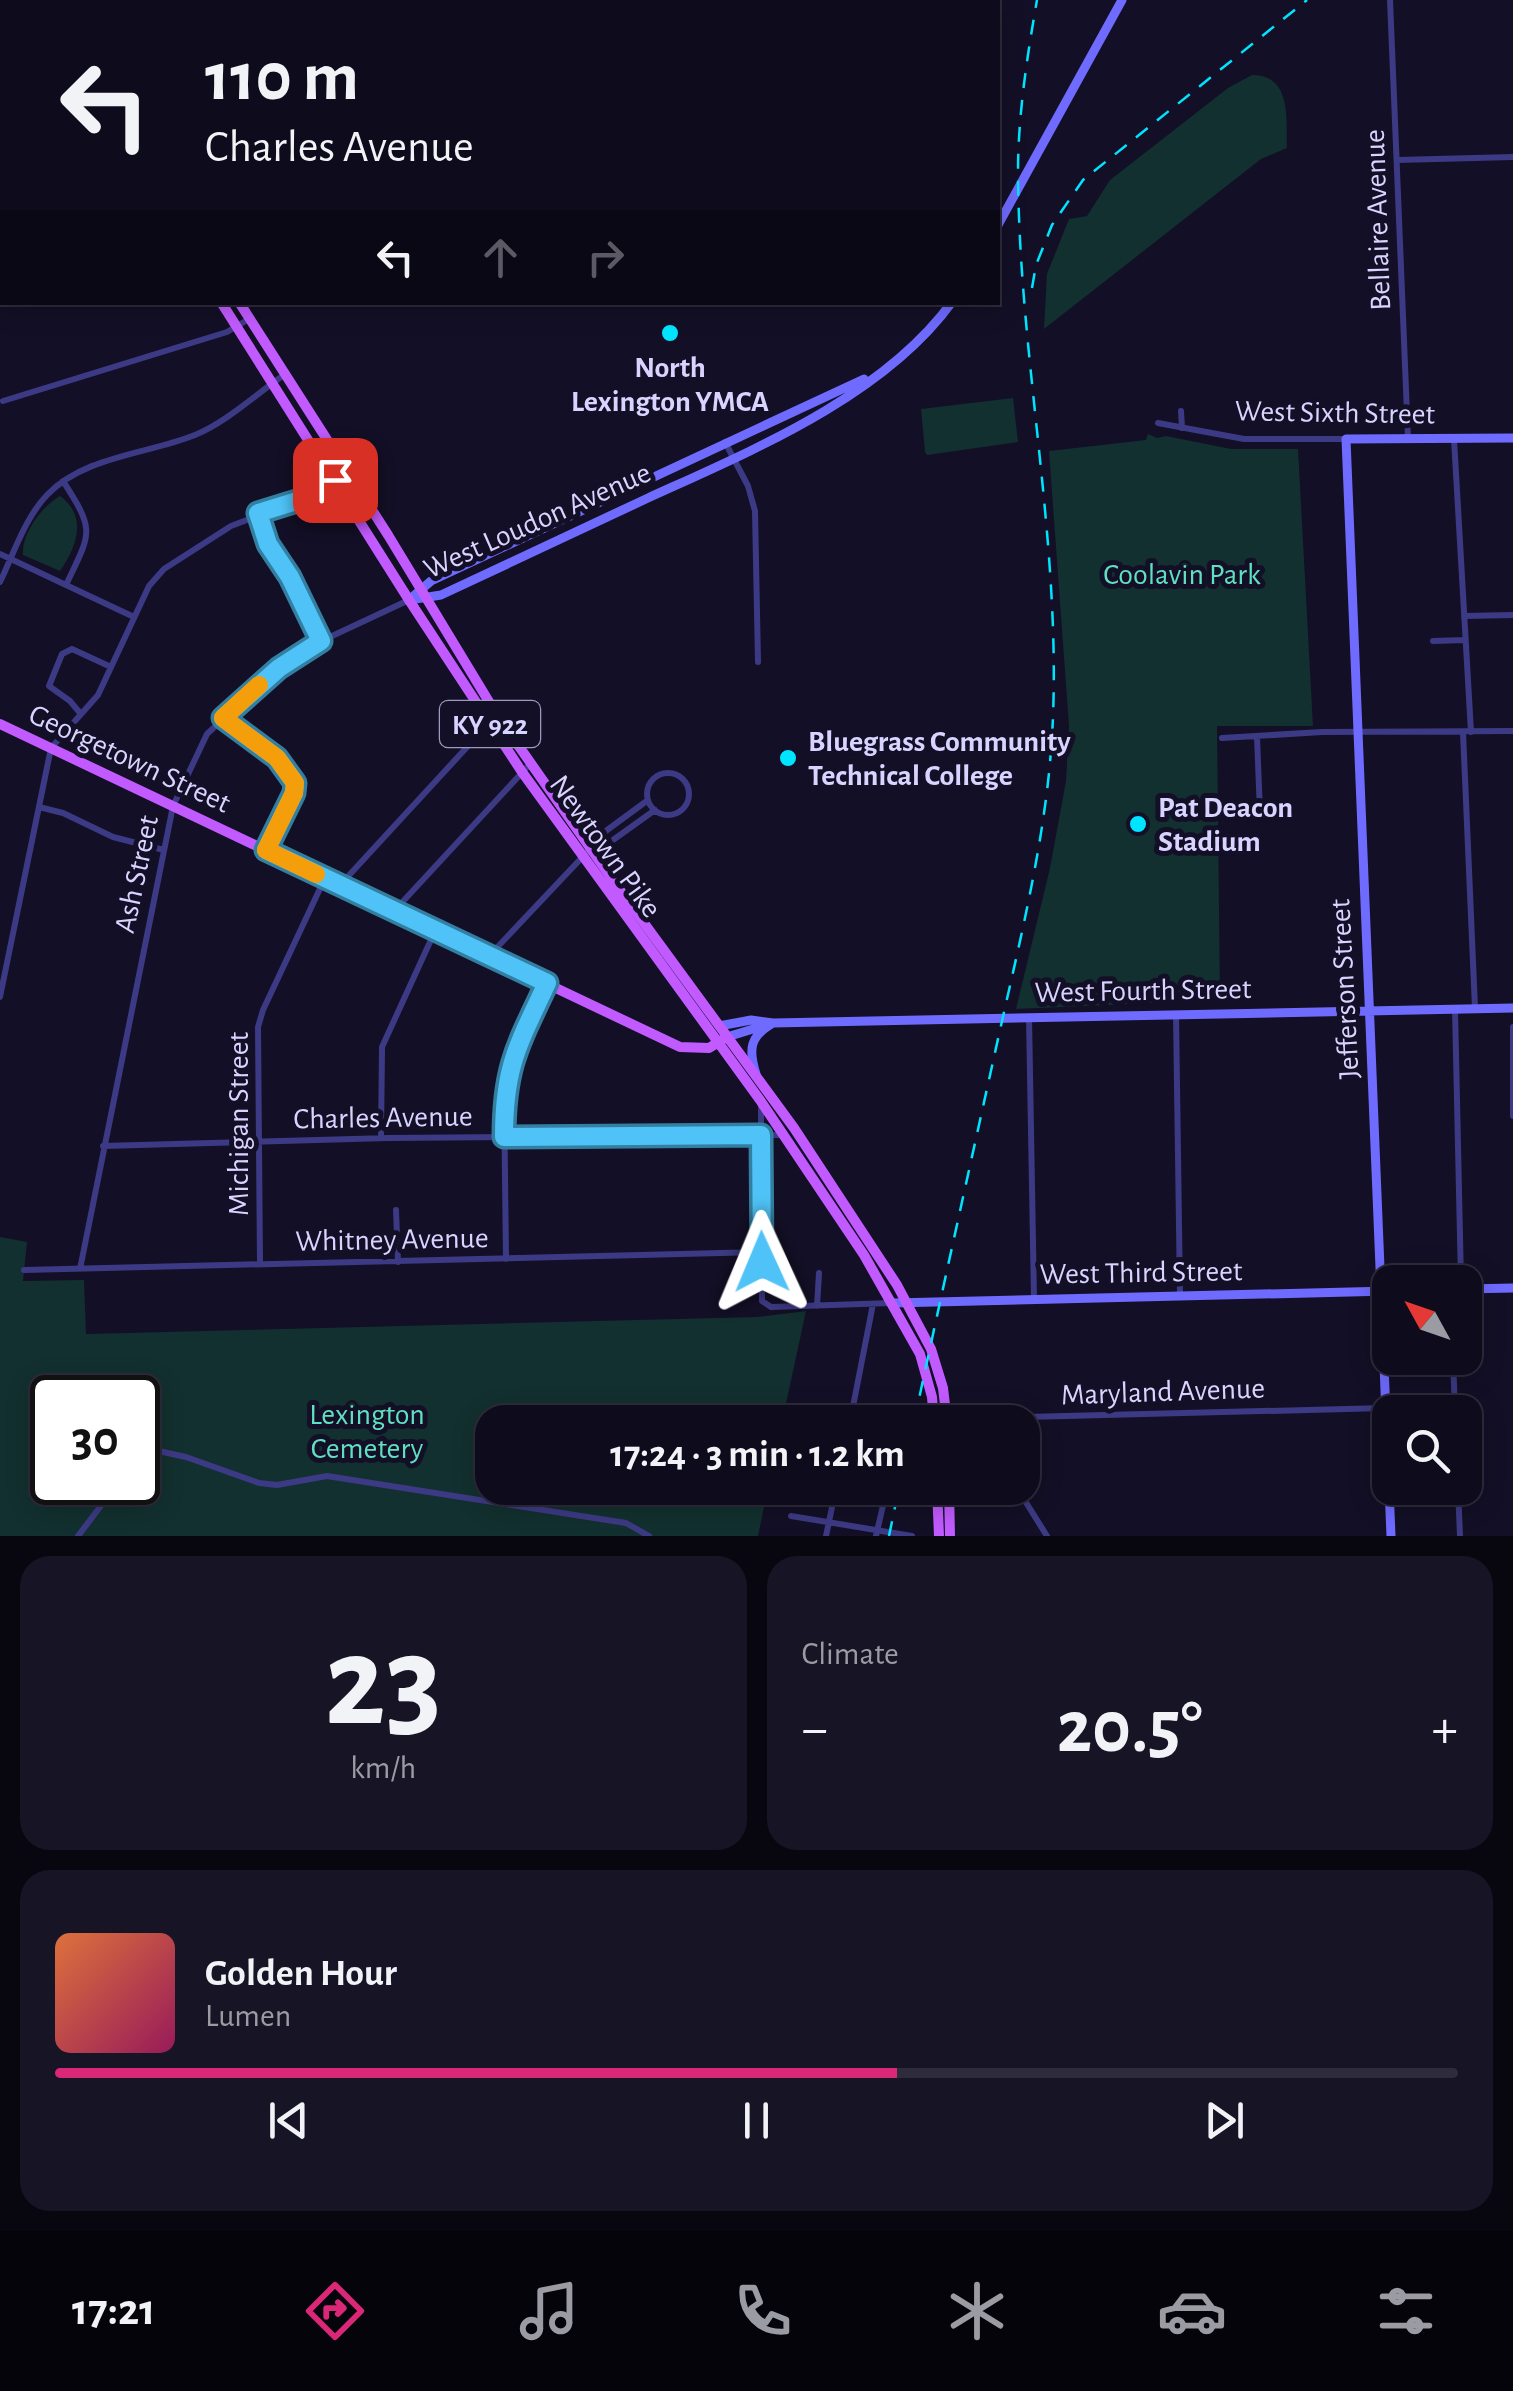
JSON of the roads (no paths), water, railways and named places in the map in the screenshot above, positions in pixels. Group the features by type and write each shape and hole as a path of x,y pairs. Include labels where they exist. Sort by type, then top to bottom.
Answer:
{"main road":[{"path":"1000,221 1122,0"},
{"name":"Newtown Pike","path":"223,305 409,600 722,1040 893,1303 926,1370 931,1405"},
{"name":"Newtown Pike","path":"241,305 424,594 493,719"},
{"name":"West Loudon Avenue","path":"409,600 424,594 441,595 821,414 880,372 926,332 949,305"},
{"name":"West Loudon Avenue","path":"424,594 432,580 880,372"},
{"name":"West Sixth Street","path":"1346,439 1513,438"},
{"name":"Jefferson Street","path":"1346,439 1356,732 1384,1265"},
{"name":"Georgetown Street","path":"0,724 680,1047 696,1050 722,1040"},
{"name":"Newtown Pike","path":"586,853 719,1026 722,1040 758,1078 908,1302 931,1349 945,1404"},
{"name":"West Fourth Street","path":"719,1026 751,1020 773,1023 1513,1008"},
{"path":"758,1078 751,1046 755,1036 773,1023"},
{"name":"West Fourth Street","path":"722,1040 773,1023"},
{"path":"1482,1289 1513,1288"},
{"name":"West Third Street","path":"893,1303 1372,1291"},
{"path":"938,1505 939,1536"},
{"path":"949,1505 950,1536"},
{"name":"Jefferson Street","path":"1390,1505 1391,1536"}],"street":[{"name":"Bellaire Avenue","path":"1390,0 1408,438"},
{"path":"1397,160 1513,157"},
{"path":"3,402 237,328 250,319"},
{"path":"0,582 38,505 63,481 84,470 203,432 285,374"},
{"path":"1181,410 1182,428"},
{"name":"West Sixth Street","path":"1158,423 1244,438 1346,439"},
{"path":"1454,438 1466,640 1475,1008"},
{"path":"725,442 748,486 755,511 758,662"},
{"path":"0,997 51,748 98,695 149,586 164,570 230,526 300,500 335,480"},
{"path":"63,481 84,513 88,534 66,585"},
{"path":"258,513 268,544 290,577 321,641"},
{"path":"0,554 134,617"},
{"name":"Ash Street","path":"80,1269 173,806 208,734 279,668 321,641 409,600"},
{"path":"1464,616 1513,615"},
{"path":"1433,641 1466,640"},
{"path":"80,713 49,686 62,654 72,649 111,667"},
{"path":"223,718 277,758 295,783 294,793 266,850"},
{"path":"340,886 493,719"},
{"path":"1222,738 1513,731"},
{"path":"1258,737 1260,814"},
{"path":"395,910 526,768"},
{"path":"489,956 599,836 648,800 651,782 662,774 677,776 686,785 688,799 680,811 670,815 655,810 648,800"},
{"path":"39,807 63,812 113,837 164,850"},
{"path":"586,853 606,845 655,810"},
{"name":"Michigan Street","path":"260,1264 259,1020 325,878"},
{"path":"381,1138 382,1047 436,930"},
{"path":"506,1259 504,1094 509,1067 547,983"},
{"path":"1454,1008 1461,1265"},
{"path":"1176,1014 1180,1296"},
{"path":"1029,1018 1034,1299"},
{"path":"1513,1028 1513,1116"},
{"path":"760,1100 765,1304 893,1303"},
{"name":"Charles Avenue","path":"103,1146 381,1138 784,1134"},
{"path":"396,1210 398,1262"},
{"name":"Whitney Avenue","path":"24,1270 762,1252"},
{"path":"817,1306 819,1273"},
{"path":"853,1405 874,1304"},
{"name":"Maryland Avenue","path":"1040,1419 1372,1408"},
{"path":"160,1451 259,1483 346,1478 626,1523 650,1536"},
{"path":"78,1536 102,1505"},
{"path":"826,1536 833,1505"},
{"path":"876,1533 883,1505"},
{"path":"1028,1505 1048,1536"},
{"path":"1459,1505 1460,1536"},
{"path":"792,1516 908,1536"}],"railway":[{"path":"918,1405 1026,914 1051,757 1051,581 1025,309 1018,173 1024,86 1037,0"},
{"path":"1032,288 1036,265 1052,225 1083,180 1307,0"},
{"path":"889,1536 895,1505"}],"place":[{"name":"North Lexington YMCA","path":"670,333"},
{"name":"Bluegrass Community Technical College","path":"788,758"},
{"name":"Pat Deacon Stadium","path":"1138,824"}],"park label":[{"name":"Coolavin Park","path":"1182,574"},
{"name":"Lexington Cemetery","path":"367,1431"}]}
